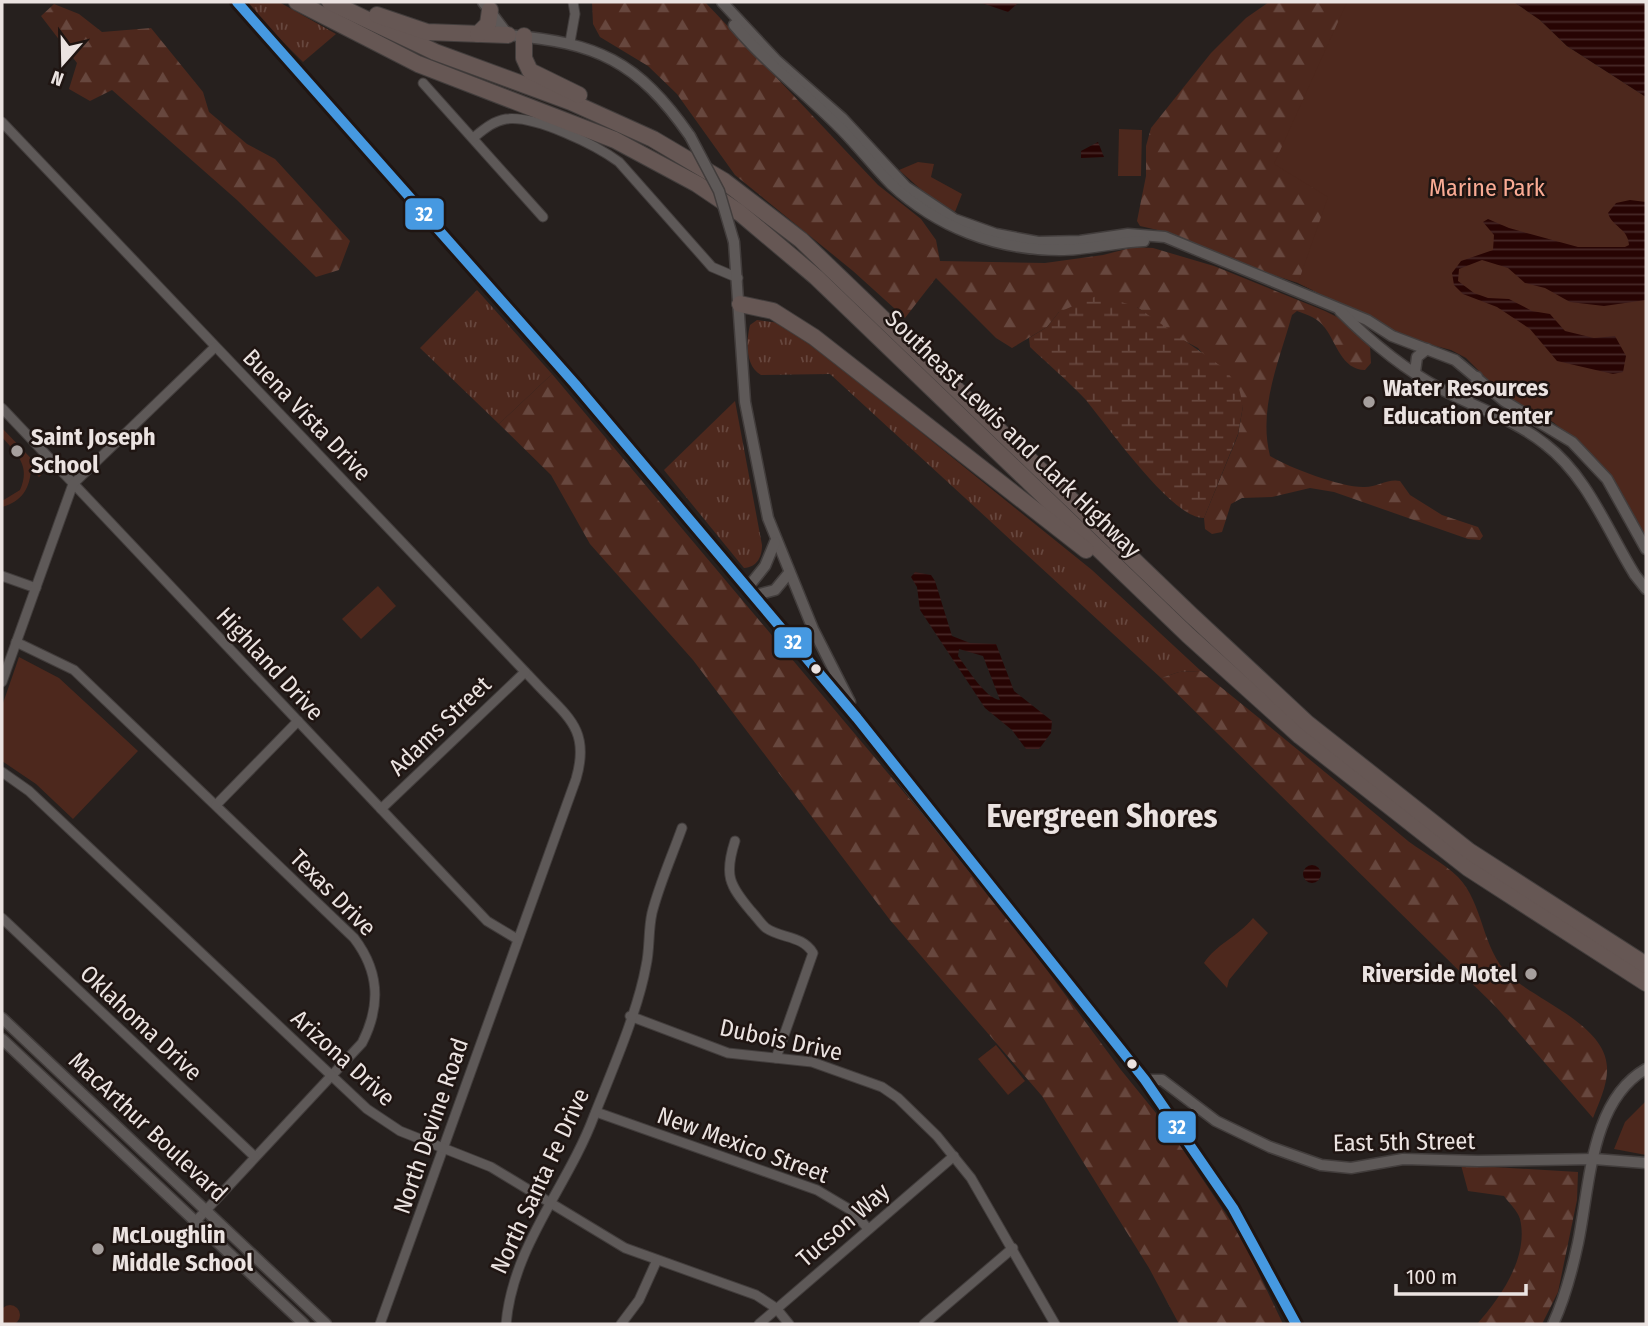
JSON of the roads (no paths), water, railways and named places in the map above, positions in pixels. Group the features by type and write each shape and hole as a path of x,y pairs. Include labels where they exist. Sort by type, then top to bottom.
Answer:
{"highway":[{"name":"Southeast Lewis and Clark Highway","path":"297,2 418,64 615,140 687,178 740,213 816,277 1188,635 1300,736 1408,824 1524,906 1646,983"},
{"name":"Southeast Lewis and Clark Highway","path":"330,2 426,48 571,102 653,139 732,186 801,240 1198,623 1351,760 1469,851 1646,965"},
{"path":"349,2 417,30 516,36 530,71 599,105 653,139"},
{"path":"478,34 488,24 486,6"},
{"path":"740,304 773,312 814,337 1024,499 1188,635"}],"street":[{"path":"237,2 575,383 753,591 857,718 917,797 1145,1080 1233,1208 1296,1324"},
{"path":"570,42 575,14 573,2"},
{"path":"713,2 766,62 838,125 889,181 935,218 977,237 1029,249 1086,248 1134,241 1175,243"},
{"path":"722,2 776,60 842,118 892,174 946,214 996,234 1038,242 1080,242 1128,234 1152,235 1367,320 1392,336 1455,359 1504,401 1572,443 1595,463 1619,497 1646,549"},
{"path":"486,6 516,36 570,42 599,52 630,71 660,97 690,136 719,191 734,242 748,423 757,473 775,542 813,629 857,718"},
{"path":"423,83 543,217"},
{"path":"473,138 489,125 515,118 606,152 619,162 712,267 738,278"},
{"name":"Buena Vista Drive","path":"2,122 525,672 573,724 581,739"},
{"path":"1339,309 1355,326 1415,372 1464,400 1516,424 1545,444 1580,480 1634,575 1646,589"},
{"path":"2,682 74,484 215,347"},
{"path":"1415,372 1418,357 1427,349"},
{"path":"1464,400 1475,390 1477,377"},
{"name":"Highland Drive","path":"2,408 487,921 517,939"},
{"path":"753,591 775,542"},
{"path":"753,591 775,590 789,573"},
{"path":"2,576 36,588"},
{"name":"Texas Drive","path":"16,642 74,670 355,938 367,955 375,975 373,1022 362,1043 254,1156 195,1223"},
{"name":"Adams Street","path":"381,809 525,672"},
{"path":"216,805 298,721"},
{"name":"North Devine Road","path":"380,1324 576,779 582,759 581,739"},
{"name":"Arizona Drive","path":"2,772 29,791 368,1109 400,1131 491,1167 612,1242 756,1295 776,1308 789,1324"},
{"name":"North Santa Fe Drive","path":"506,1324 509,1291 517,1267 582,1147 596,1112 646,968 652,913 682,828"},
{"path":"735,841 730,856 730,884 766,928 807,943 813,953 776,1058"},
{"name":"Oklahoma Drive","path":"2,918 254,1156"},
{"name":"Dubois Drive","path":"630,1016 728,1053 812,1062 882,1087 898,1098 954,1156 1013,1248 1055,1324"},
{"name":"MacArthur Boulevard","path":"2,1018 326,1324"},
{"name":"MacArthur Boulevard","path":"2,1040 304,1324"},
{"path":"1553,1324 1573,1266 1594,1159 1611,1106 1628,1083 1646,1069"},
{"name":"East 5th Street","path":"1145,1080 1163,1080 1216,1121 1270,1147 1321,1166 1351,1168 1403,1159 1594,1159 1646,1163"},
{"name":"New Mexico Street","path":"596,1112 817,1190 854,1212 868,1229"},
{"name":"Tucson Way","path":"759,1324 954,1156"},
{"path":"924,1324 1013,1248"},
{"path":"621,1324 643,1293 657,1260"}],"place":[{"name":"Water Resources Education Center","path":"1369,402"},
{"name":"Saint Joseph School","path":"17,451"},
{"name":"Riverside Motel","path":"1531,974"},
{"name":"McLoughlin Middle School","path":"98,1249"}],"district":[{"name":"Evergreen Shores","path":"1102,816"}],"park label":[{"name":"Marine Park","path":"1487,188"}]}
